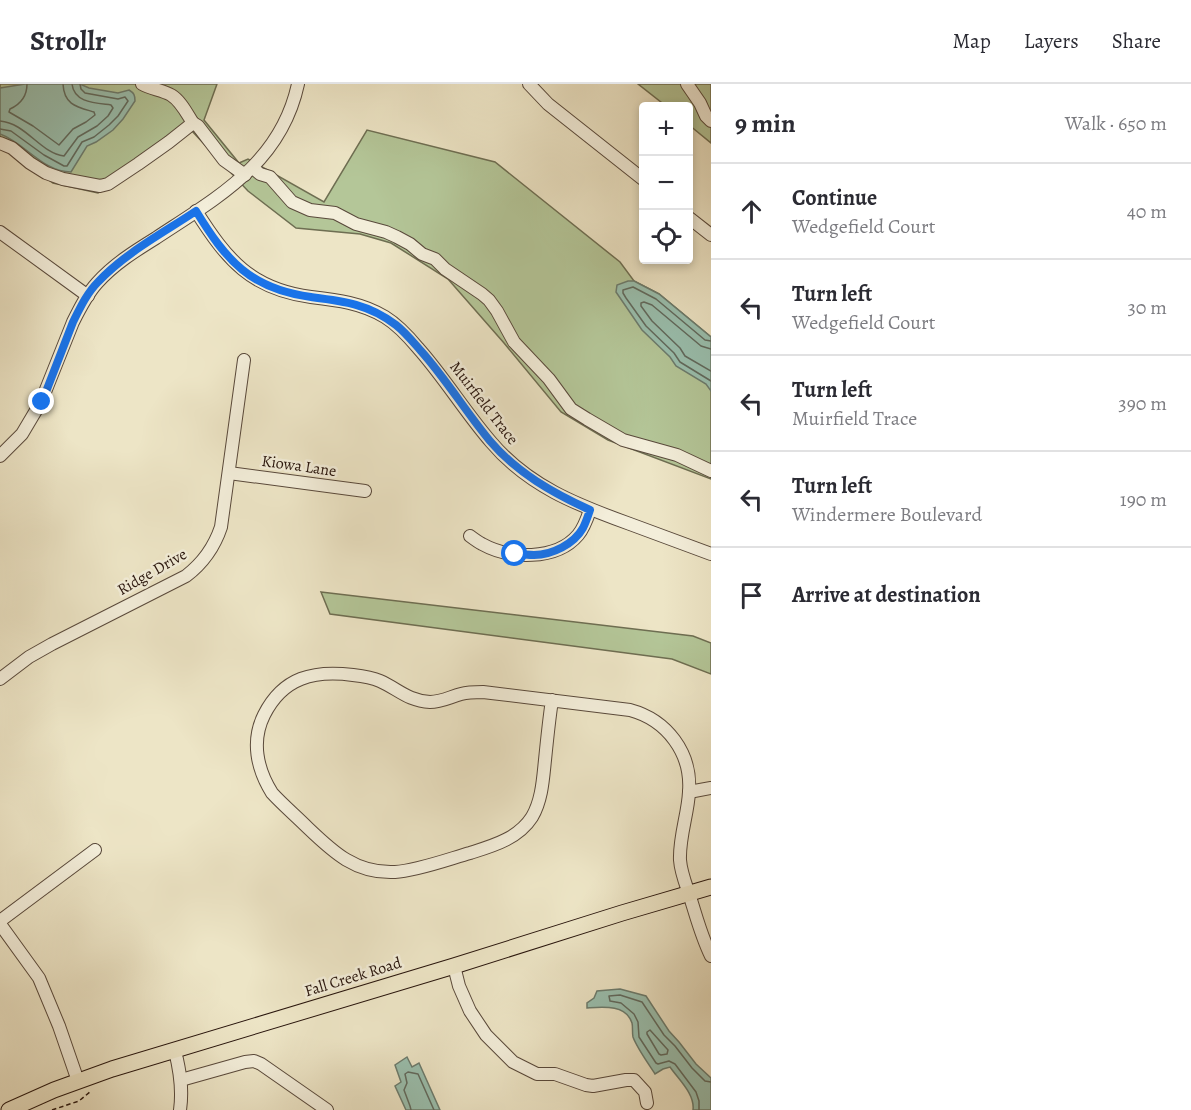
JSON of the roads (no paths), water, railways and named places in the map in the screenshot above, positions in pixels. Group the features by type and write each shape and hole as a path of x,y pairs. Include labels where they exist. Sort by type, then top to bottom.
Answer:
{"main road":[{"name":"Fall Creek Road","path":"9,1110 78,1081 711,887"}],"street":[{"path":"142,84 171,95 224,160 270,177 292,202 310,210 335,213 356,224 397,237 422,254 435,259 445,269 482,294 497,311 514,342 549,379 571,409 623,440 677,455 711,471"},
{"path":"0,456 22,434 42,402 73,322 96,284 124,258 231,187 249,171 279,134 289,113 298,84"},
{"path":"529,84 548,104 639,176"},
{"path":"687,84 711,121"},
{"path":"0,143 12,148 45,172 63,179 100,186 108,184 138,164 193,123"},
{"name":"Muirfield Trace","path":"196,211 227,257 257,280 286,292 359,305 397,325 431,362 490,441 504,456 541,486 590,510 711,554"},
{"path":"693,221 711,235"},
{"path":"0,232 88,296"},
{"name":"Ridge Drive","path":"0,679 29,657 52,644 186,576 207,556 220,527 244,360"},
{"name":"Kiowa Lane","path":"229,473 365,491"},
{"path":"470,536 495,550 515,554 536,555 551,552 565,546 576,537 583,528 590,510"},
{"path":"552,700 541,793 531,818 516,833 502,842 407,870 394,872 369,869 341,857 279,801 265,783 258,764 256,739 260,722 268,707 278,694 294,682 324,673 368,677 382,682 407,697 431,702 472,692 483,692 552,700 630,710 639,713 661,725 672,735 683,754 689,779 689,792 680,850 682,869 702,937 711,956"},
{"path":"689,792 711,788"},
{"path":"78,1081 39,978 0,922 95,850"},
{"path":"454,966 464,1000 478,1024 513,1062 537,1074 555,1074 586,1085 634,1080 645,1092 647,1103"},
{"path":"174,1051 181,1080 180,1110"},
{"path":"181,1080 254,1061 327,1110"}],"water":[{"path":"25,84 80,84 89,88 118,93 129,90 134,94 135,101 113,130 87,146 71,172 61,171 0,134 0,88"},
{"path":"634,281 659,294 711,337 711,391 706,384 676,366 670,357 642,330 616,292 617,285"},
{"path":"620,989 646,996 669,1031 696,1064 711,1078 711,1110 693,1110 692,1098 670,1067 655,1074 635,1041 632,1023 625,1012 613,1008 587,1008 587,1003 594,998 597,991"},
{"path":"407,1057 412,1067 419,1063 440,1110 406,1110 395,1086 401,1082 395,1065"}]}
